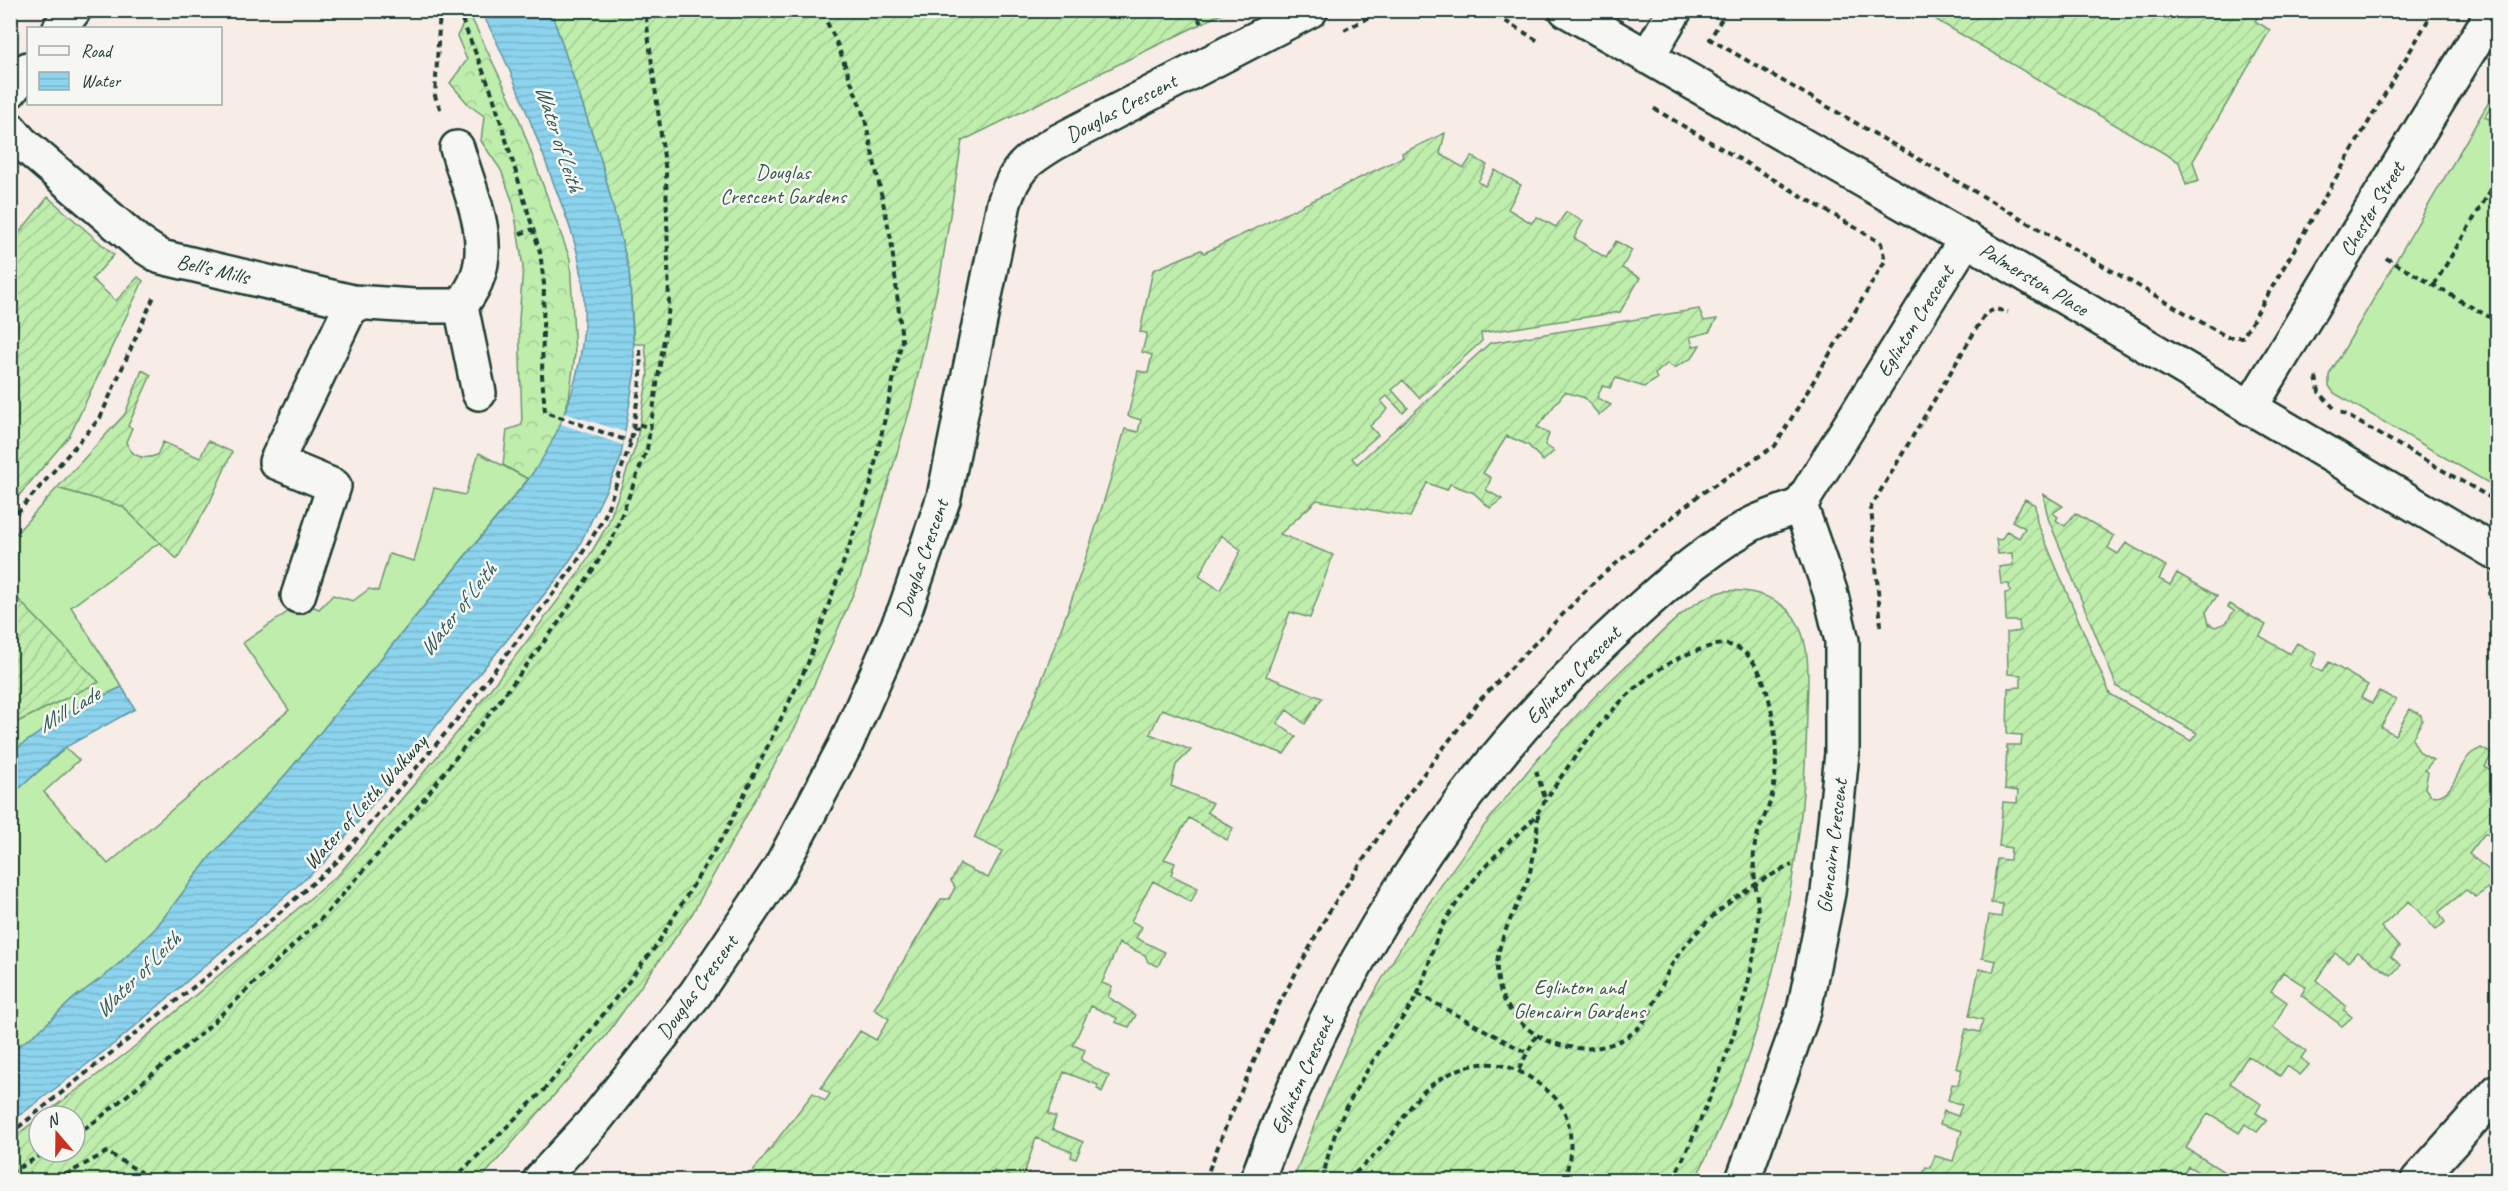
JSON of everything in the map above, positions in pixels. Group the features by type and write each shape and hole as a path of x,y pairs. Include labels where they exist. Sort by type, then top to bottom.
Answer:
{"street":[{"path":"61,27 74,10"},
{"name":"Douglas Crescent","path":"540,1180 596,1119 696,993 780,868 845,746 905,610 944,497 1004,203 1011,182 1021,165 1055,143 1311,10"},
{"name":"Palmerston Place","path":"1566,10 1966,239 2498,554"},
{"path":"1648,56 1675,10"},
{"name":"Chester Street","path":"2250,408 2494,10"},
{"path":"10,91 27,70"},
{"name":"Bell's Mills","path":"10,129 21,142 154,254 353,302 461,306"},
{"path":"457,148 481,232 483,250 477,280 461,306 479,393"},
{"name":"Eglinton Crescent","path":"1257,1180 1294,1089 1335,1001 1398,891 1462,800 1536,712 1581,664 1677,576 1752,524 1800,505 1966,239"},
{"path":"298,596 334,486 276,462 353,302"},
{"name":"Glencairn Crescent","path":"1743,1180 1804,1010 1817,952 1831,869 1842,753 1842,641 1830,591 1800,505"},
{"path":"2418,1180 2498,1092"}],"path":[{"path":"440,10 435,96 457,148"},
{"path":"87,1127 194,1040 267,973 325,915 410,817 559,622 612,540 646,449 669,307 666,173 645,10"},
{"path":"453,1180 547,1088 656,946 728,828 808,663 870,487 902,340 891,239 865,119 836,41 821,10"},
{"path":"1193,10 1201,23"},
{"path":"1487,10 1547,46"},
{"path":"1727,10 1710,39 2227,337 2243,337 2252,324 2434,10"},
{"path":"1205,1180 1226,1125 1278,1006 1330,910 1399,806 1481,699 1595,581 1699,495 1775,446 1885,261 1881,243 1648,106"},
{"path":"2434,285 2498,178"},
{"path":"2379,267 2385,257 2498,322"},
{"path":"10,521 100,417 170,259"},
{"path":"1881,628 1871,507 1985,314 1995,309 2005,310 2015,316"},
{"name":"Water of Leith Walkway","path":"10,1134 211,973 338,861 454,723 575,565 604,518 631,442 641,375 640,347"},
{"path":"2319,369 2316,378 2319,392 2328,404 2498,502"},
{"path":"562,419 631,442"},
{"path":"633,428 637,429 640,424 651,428"},
{"path":"2487,593 2498,599"},
{"path":"1673,1180 1712,1089 1744,993 1758,920 1757,884 1754,852 1760,825 1773,793 1776,739 1765,686 1757,668 1747,654 1732,645 1714,645 1692,652 1667,665 1636,690 1600,725 1545,798 1538,814 1536,847 1527,881 1499,953 1497,969 1501,989 1519,1022 1536,1036 1569,1046 1606,1047 1637,1029 1683,949 1720,911 1757,884 1794,864 1831,869"},
{"path":"1323,1180 1326,1159 1346,1109 1364,1074 1418,994 1431,949 1444,921 1486,865 1538,814"},
{"path":"1418,994 1527,1053"},
{"path":"1519,1069 1536,1036"},
{"path":"1347,1180 1389,1139 1421,1094 1437,1082 1468,1065 1486,1062 1501,1063 1519,1069 1557,1098 1564,1107 1570,1137 1564,1180"},
{"path":"56,1180 107,1152 140,1172 139,1180"},
{"path":"10,1173 27,1163"}],"green space":[{"name":"Douglas Crescent Gardens","path":"551,11 1227,11 962,141 941,271 911,406 860,578 797,724 692,914 605,1037 480,1180 11,1180 11,1139 27,1127 27,1164 87,1164 87,1104 58,1104 128,1052 340,873 460,729 581,570 608,524 636,445 648,375 645,344 634,344 629,270 601,160"},
{"path":"1921,11 2262,11 2255,21 2270,30 2193,161 2199,181 2186,185 2179,162"},
{"path":"469,13 516,111 570,259 575,354 569,398 560,427 544,459 528,479 503,465 507,430 522,425 519,319 523,267 513,203 501,170 481,141 484,116 469,105 450,83 467,60 457,36"},
{"path":"2497,88 2497,96 2485,117 2498,124 2497,142 2492,152 2498,155 2497,488 2334,393 2329,386 2329,375"},
{"path":"1445,133 1440,154 1464,168 1472,156 1487,165 1478,182 1485,186 1495,170 1521,185 1508,209 1531,223 1537,217 1556,227 1566,212 1583,221 1574,238 1606,258 1616,241 1632,250 1622,268 1640,278 1620,312 1481,333 1482,341 1419,398 1403,380 1392,390 1408,408 1403,413 1387,396 1381,401 1388,409 1370,426 1378,435 1352,458 1357,464 1490,343 1699,309 1704,321 1717,319 1709,332 1690,337 1693,346 1700,345 1692,358 1674,368 1668,363 1655,374 1657,379 1644,387 1616,378 1610,388 1602,386 1597,398 1611,405 1599,415 1585,398 1565,392 1537,427 1549,434 1545,445 1554,451 1543,461 1528,445 1507,436 1483,473 1491,478 1486,490 1502,499 1490,508 1474,493 1450,484 1447,490 1427,483 1410,517 1317,500 1280,534 1333,555 1310,618 1290,612 1266,676 1322,698 1305,724 1287,710 1277,723 1296,737 1284,754 1162,709 1150,734 1191,750 1176,765 1171,786 1213,803 1207,812 1233,828 1227,840 1189,818 1164,859 1175,863 1171,875 1198,888 1191,902 1153,881 1131,921 1142,927 1136,938 1165,952 1158,966 1148,962 1145,955 1119,943 1102,983 1112,987 1108,997 1136,1015 1129,1027 1115,1022 1117,1018 1091,1006 1073,1045 1085,1050 1081,1060 1109,1076 1102,1092 1097,1089 1098,1085 1064,1072 1048,1114 1056,1117 1052,1129 1083,1142 1076,1159 1071,1157 1072,1152 1036,1138 1022,1180 994,1171 990,1180 746,1180 813,1093 825,1101 830,1094 821,1088 860,1031 876,1040 889,1019 874,1009 941,899 949,899 955,887 951,881 960,864 988,878 1002,851 974,838 1018,739 1058,637 1094,534 1125,429 1138,432 1141,420 1128,416 1138,371 1148,373 1152,355 1142,352 1147,333 1140,332 1153,270 1201,250 1204,253 1403,157 1402,153","holes":["1221,535 1241,550 1220,590 1199,576"]},
{"path":"48,197 114,255 92,279 116,301 138,277 143,281 70,435 11,505 11,243"},
{"path":"142,370 151,375 128,426 132,428 126,442 134,454 142,457 157,455 163,442 200,458 208,441 232,452 210,502 177,559 122,506 57,488 125,414"},
{"path":"479,453 528,479 287,773 210,857 155,929 111,971 74,998 38,1032 11,1052 10,796 66,748 79,760 44,792 108,864 289,710 243,643 302,602 319,609 333,595 353,601 369,589 378,591 389,554 414,561 434,488 465,495"},
{"path":"57,488 122,506 160,542 71,607 122,687 76,708 11,752 11,725 98,682 11,592 11,539"},
{"path":"2043,494 2063,506 2053,513 2058,517 2056,520 2065,526 2075,513 2114,536 2108,548 2118,554 2126,543 2166,566 2159,579 2170,585 2177,573 2217,596 2206,612 2209,624 2215,627 2226,623 2234,611 2228,607 2230,604 2266,625 2260,636 2290,654 2297,643 2317,654 2311,666 2322,672 2329,662 2368,685 2361,697 2372,703 2379,691 2396,700 2381,727 2395,735 2410,709 2421,715 2422,721 2412,739 2420,753 2433,760 2425,770 2428,772 2425,788 2430,795 2438,796 2445,793 2472,753 2481,748 2492,754 2485,767 2497,774 2497,839 2485,833 2469,854 2490,871 2496,882 2476,897 2466,890 2439,912 2445,922 2436,930 2409,901 2381,927 2399,947 2391,957 2401,965 2391,975 2357,952 2348,962 2335,953 2316,980 2346,1006 2344,1010 2352,1017 2342,1026 2301,995 2306,987 2283,972 2271,991 2287,1002 2273,1028 2306,1051 2301,1058 2309,1065 2300,1075 2287,1066 2280,1076 2248,1056 2230,1083 2261,1104 2256,1113 2267,1120 2257,1132 2245,1124 2239,1133 2208,1113 2186,1148 2229,1175 2226,1180 2212,1180 2188,1166 2180,1180 1931,1180 1932,1178 1923,1174 1926,1167 1930,1168 1935,1156 1953,1161 1962,1131 1940,1124 1944,1111 1958,1116 1962,1105 1948,1100 1952,1084 1958,1085 1962,1070 1956,1068 1966,1029 1980,1032 1983,1020 1969,1016 1979,969 1993,972 1996,961 1982,958 1989,915 2001,917 2003,904 1991,903 1997,859 2010,860 2011,848 1999,846 2003,802 2017,803 2018,791 2005,789 2007,745 2021,745 2022,735 2007,734 2008,688 2021,687 2021,675 2008,674 2007,633 2020,631 2019,621 2006,621 2005,593 2010,592 2009,584 2001,584 1999,567 2013,565 2012,553 1998,554 1996,539 2001,540 2007,531 2019,538 2025,528 2012,521 2025,499 2035,505 2037,522 2110,694 2191,741 2197,733 2117,687 2048,518"},
{"name":"Eglinton and Glencairn Gardens","path":"1724,591 1756,593 1776,601 1785,607 1798,624 1805,644 1808,666 1806,753 1792,882 1774,967 1744,1067 1725,1116 1695,1180 1293,1180 1332,1081 1378,986 1433,897 1464,853 1532,766 1604,687 1679,616 1701,601"},
{"path":"11,592 99,682 11,725"}],"water":[{"name":"Water of Leith","path":"481,11 551,11 601,160 629,270 635,371 620,461 578,548 561,574 326,861 119,1040 35,1104 27,1104 27,1110 11,1122 10,1052 38,1032 74,998 111,971 155,929 210,857 287,773 527,481 543,458 556,433 576,379 581,350 584,293 580,265 569,224 530,120"},
{"path":"122,687 135,709 64,748 11,796 11,752 76,708"}],"pier":[{"path":"564,413 625,432 623,445 561,424"}],"water label":[{"name":"Mill Lade","path":"68,709"}]}
